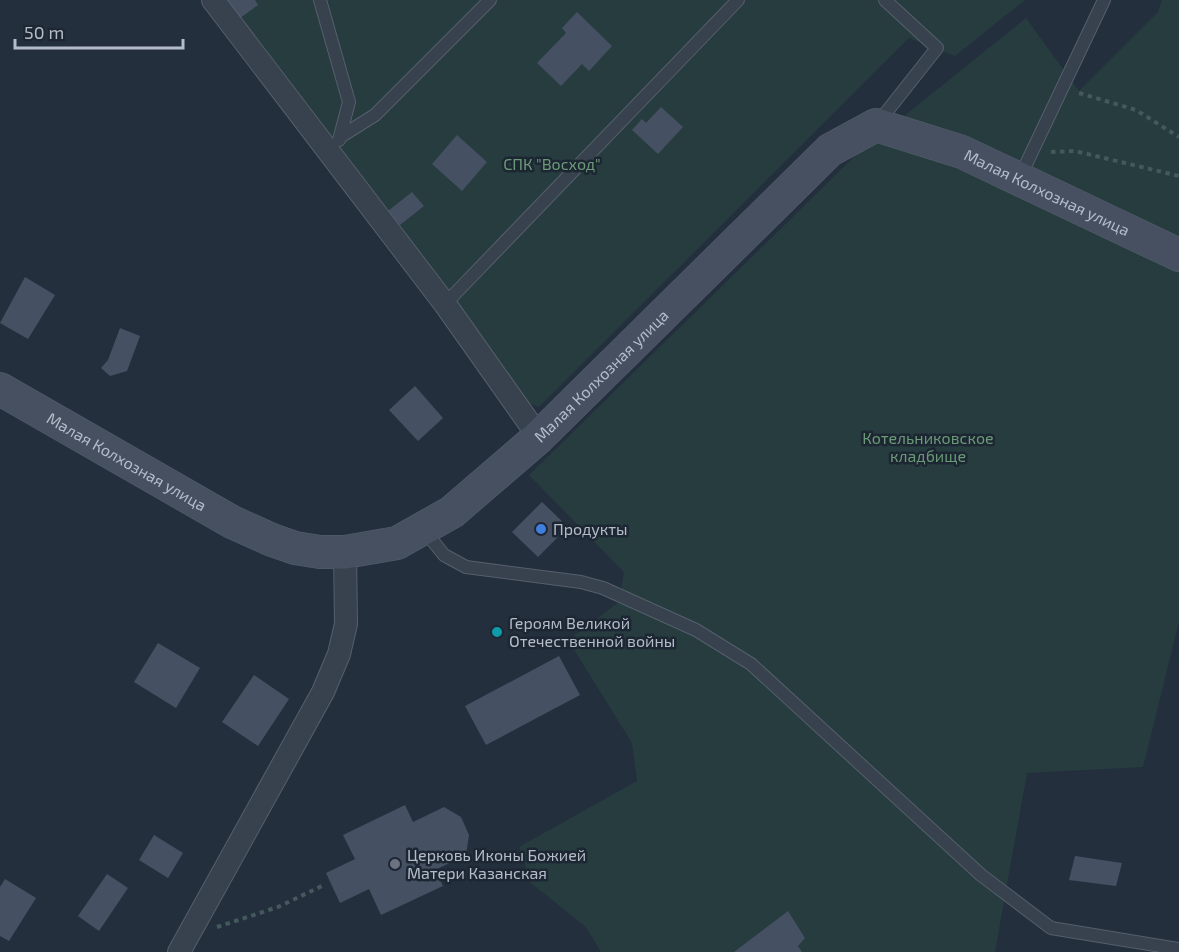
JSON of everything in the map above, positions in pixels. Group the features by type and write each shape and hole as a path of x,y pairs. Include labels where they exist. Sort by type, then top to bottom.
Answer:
{"street":[{"path":"213,0 445,304 539,437"},
{"name":"Малая Колхозная улица","path":"0,389 232,522 296,548 345,552 397,543 452,512 539,437 830,150 876,125 962,152 1025,166 1179,255"},
{"path":"184,945 323,692 339,654 346,624 345,552"}],"lane":[{"path":"320,0 349,102 334,159"},
{"path":"340,137 375,115 490,0"},
{"path":"445,304 738,0"},
{"path":"876,125 937,48 885,0"},
{"path":"1025,166 1104,0"},
{"path":"423,529 444,555 466,567 581,582 603,588 696,630 751,664 981,875 1051,927 1179,949"}],"path":[{"path":"1062,90 1096,97 1136,110 1179,136"},
{"path":"1025,166 1075,151 1179,176"},
{"path":"184,945 278,907 324,885"}],"green space":[{"name":"СПК \"Восход\"","path":"227,0 1025,0 955,56 909,38 539,407 520,400"},
{"name":"Котельниковское кладбище","path":"1162,0 1179,0 1179,622 1143,767 1027,773 995,952 601,952 586,927 531,883 519,847 637,781 632,743 568,640 619,602 624,572 529,475 858,153 1026,18 1079,91 1158,12"}],"building":[{"path":"221,0 255,0 258,5 236,21"},
{"path":"577,12 612,46 589,71 582,64 561,86 537,63 566,33 562,28"},
{"path":"661,107 683,127 658,154 632,130 642,119 646,123"},
{"path":"457,135 487,162 462,191 432,164"},
{"path":"412,192 424,206 400,225 388,211"},
{"path":"25,277 55,295 28,339 0,323"},
{"path":"120,328 140,336 127,371 110,376 101,368 108,360"},
{"path":"415,386 443,418 418,441 389,410"},
{"path":"542,502 568,527 538,557 512,532"},
{"path":"158,643 200,668 176,708 134,682"},
{"path":"559,656 580,695 486,745 465,706"},
{"path":"254,675 289,699 258,746 222,722"},
{"name":"Церковь Иконы Божией Матери Казанская","path":"405,805 413,822 444,807 461,817 469,835 466,855 435,870 443,886 381,915 369,889 340,903 326,873 355,859 343,835"},
{"path":"154,835 183,853 168,878 139,860"},
{"path":"1075,856 1122,863 1116,886 1069,880"},
{"path":"107,874 128,888 99,931 78,916"},
{"path":"5,879 36,898 9,941 0,936 0,887"},
{"path":"788,911 805,938 798,946 802,952 734,952"}],"place":[{"name":"Продукты","path":"541,529"},
{"name":"Героям Великой Отечественной войны","path":"497,632"},
{"name":"Церковь Иконы Божией Матери Казанская","path":"395,864"}]}
